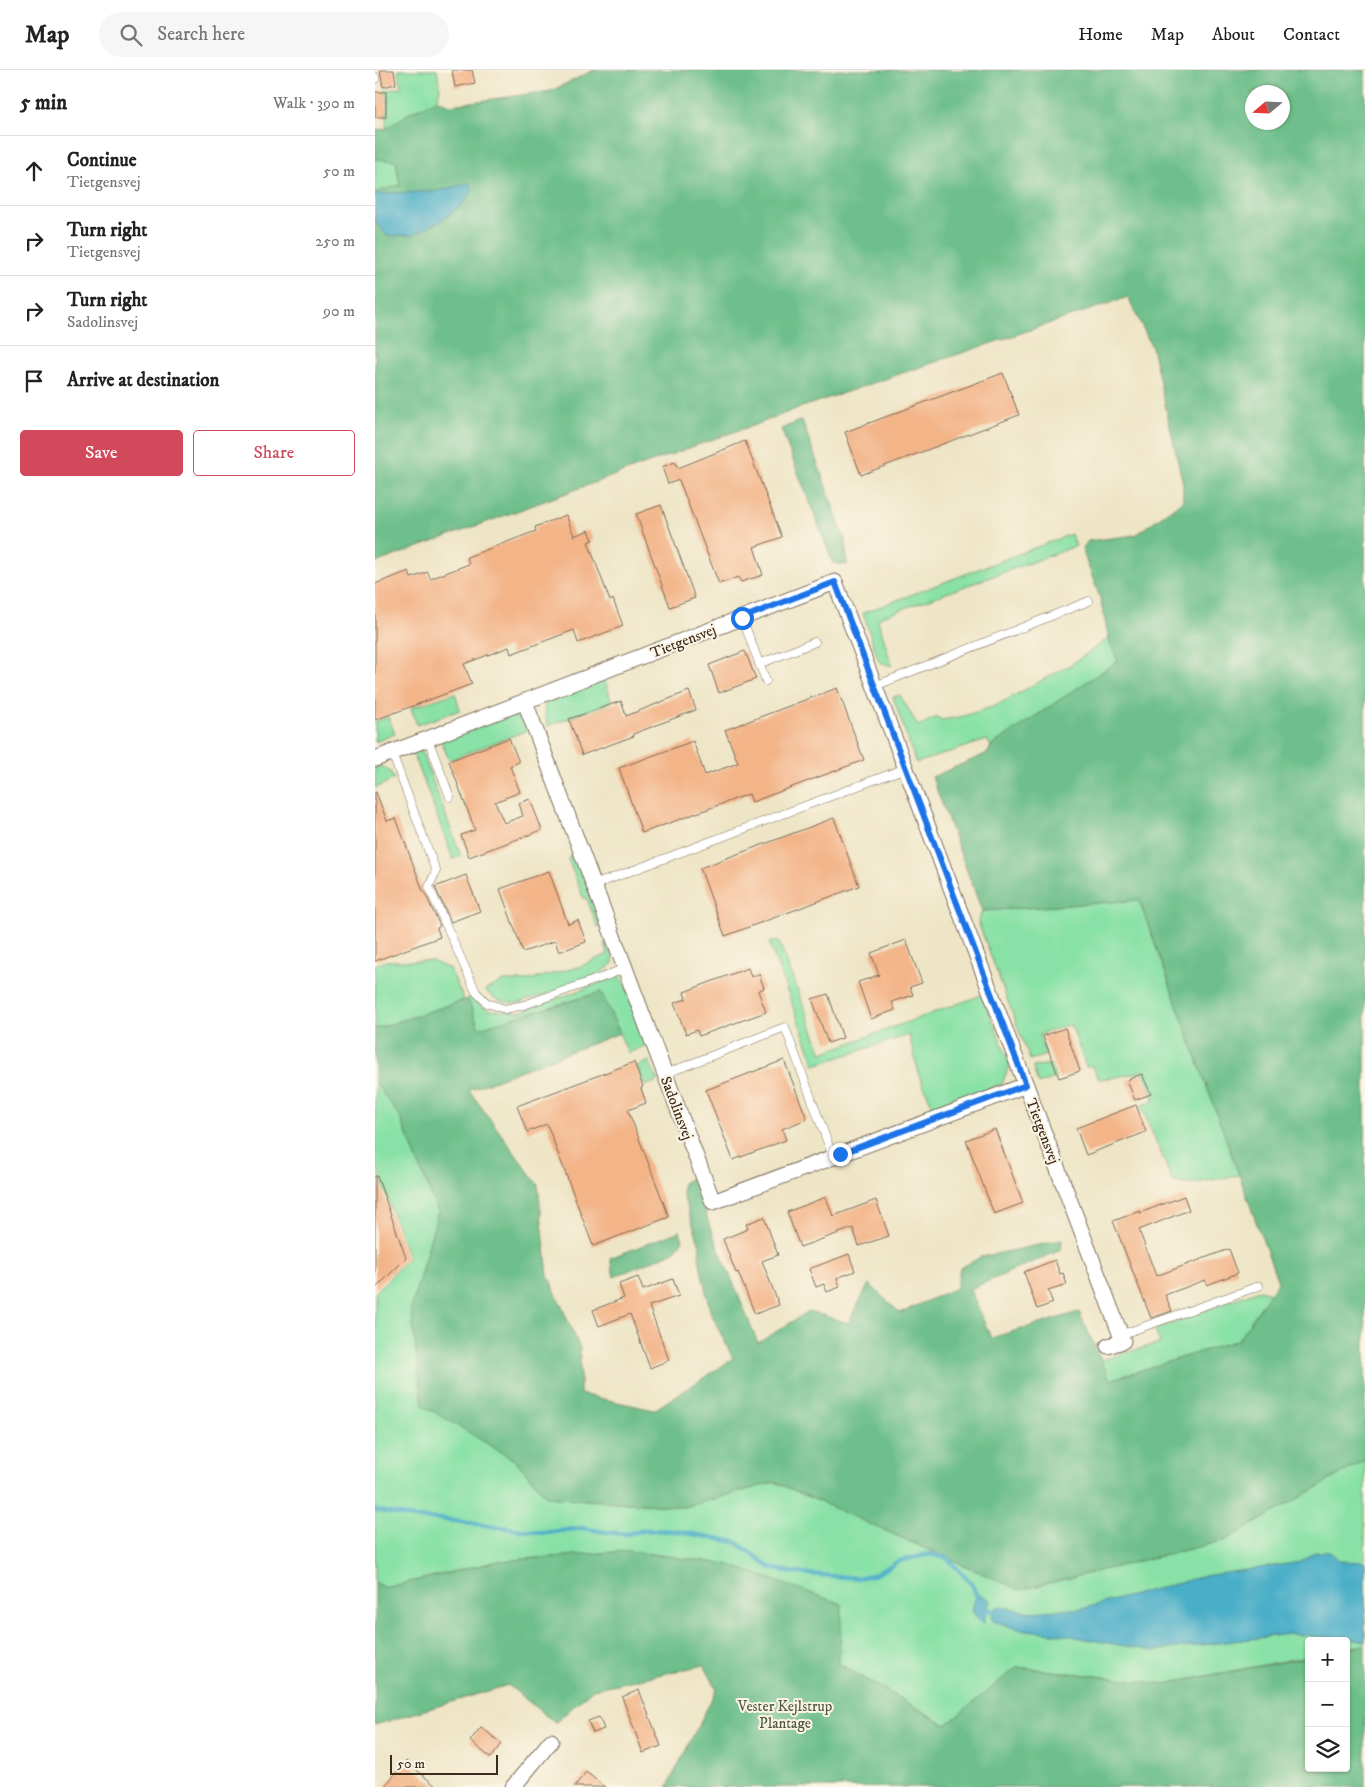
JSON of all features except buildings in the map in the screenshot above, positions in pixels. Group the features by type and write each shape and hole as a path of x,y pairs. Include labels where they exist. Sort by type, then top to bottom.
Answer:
{"street":[{"name":"Tietgensvej","path":"375,759 835,582 1120,1335"},
{"name":"Sadolinsvej","path":"525,702 713,1202 1026,1085"},
{"path":"1108,1346 1123,1341 1120,1335"},
{"path":"513,1787 551,1740"}],"lane":[{"path":"875,686 1089,601"},
{"path":"742,618 766,682"},
{"path":"759,664 815,642"},
{"path":"428,739 450,797"},
{"path":"392,753 436,871 429,887 476,992 487,1003 505,1009 524,1005 625,968"},
{"path":"594,884 906,768"},
{"path":"665,1074 785,1027 833,1157"},
{"path":"1120,1335 1259,1286"}],"green space":[{"path":"398,70 437,70 440,88 437,100 411,112 386,129 388,98 384,91 401,87"},
{"path":"594,70 1365,70 1365,1460 1226,1540 1020,1590 775,1482 684,1507 547,1497 516,1461 423,1405 411,1309 438,1212 400,1117 375,1082 375,1029 468,999 479,1028 601,992 620,1033 469,1090 538,1185 548,1275 580,1348 580,1394 654,1410 733,1359 710,1311 699,1258 700,1245 682,1193 683,1183 694,1176 710,1227 758,1343 809,1311 848,1323 869,1284 900,1313 956,1288 960,1268 981,1257 1062,1240 1061,1250 970,1289 991,1338 1079,1312 1110,1380 1238,1340 1278,1282 1139,900 982,911 932,777 988,753 991,746 1118,661 1110,644 1100,598 1082,549 1088,541 1135,535 1183,501 1183,484 1152,347 1128,297 796,409 375,563 375,192 400,185 396,161 375,159 375,130 386,129 411,112 437,100 450,105 551,91"},
{"path":"375,159 396,161 400,186 375,192"},
{"path":"802,420 846,543 847,565 833,563 781,429"},
{"path":"1071,534 1076,546 883,616 878,620 892,666 879,662 863,613"},
{"path":"1109,638 1118,661 991,746 987,740 916,763 893,697 900,695 918,726 937,717 942,720 960,717 995,706 1072,664"},
{"path":"604,678 612,702 548,726 545,713 546,700"},
{"path":"455,693 460,710 417,725 411,708"},
{"path":"503,715 520,717 528,730 449,760 440,738"},
{"path":"388,717 395,734 375,742 375,722"},
{"path":"420,747 461,856 453,859 414,755 411,756 409,752"},
{"path":"381,766 389,770 394,779 375,788 375,768"},
{"path":"571,854 575,856 603,926 598,928 587,899 583,897 568,859"},
{"path":"1139,900 1239,1175 1190,1184 1173,1182 1141,1106 1155,1100 1143,1071 1099,1079 1092,1066 1086,1067 1072,1027 1067,1025 1039,1035 1046,1055 1030,1060 978,922 982,911"},
{"path":"778,940 822,1053 982,995 1010,1064 1002,1084 934,1109 920,1078 909,1035 815,1065 769,943"},
{"path":"604,942 610,942 613,963 605,970 582,982 519,1003 501,1001 492,997 485,990 504,981 524,981 579,967 608,954"},
{"path":"386,961 432,961 450,969 464,1000 375,1029 375,965"},
{"path":"619,976 623,979 647,1045 628,1053 601,992 479,1028 468,999 472,995 480,1005 490,1010 520,1012"},
{"path":"649,1061 658,1081 645,1086 637,1066"},
{"path":"1050,1064 1055,1078 1038,1084 1033,1067"},
{"path":"375,1082 400,1117 438,1212 411,1309 423,1404 516,1461 547,1497 684,1507 775,1482 1020,1590 1226,1540 1365,1460 1365,1645 1350,1647 1350,1637 1305,1637 1305,1657 1165,1684 1017,1667 947,1725 839,1664 727,1564 627,1551 499,1561 384,1588 375,1582 375,1293 408,1258 375,1161"},
{"path":"680,1231 683,1240 675,1251 614,1277 610,1258"},
{"path":"1259,1290 1271,1293 1238,1340 1110,1380 1101,1360 1160,1343 1155,1330"},
{"name":"Vester Kejlstrup Plantage","path":"627,1551 727,1564 842,1604 839,1664 946,1725 1017,1667 1165,1684 1305,1658 1305,1772 1350,1772 1350,1648 1365,1645 1365,1787 667,1787 717,1689 704,1665 593,1689 555,1723 508,1685 375,1725 375,1582 384,1588 499,1561"}],"water":[{"path":"469,183 473,189 464,203 444,219 413,235 387,236 375,221 375,194 438,191"},
{"path":"1315,1552 1330,1552 1340,1561 1365,1562 1365,1641 1350,1640 1350,1637 1290,1634 1153,1651 1053,1633 1018,1629 993,1621 992,1611 999,1606 1030,1612 1085,1608 1204,1576 1301,1562"},
{"path":"980,1595 990,1600 983,1624 972,1610 975,1599"}],"waterway":[{"path":"375,1510 415,1518 440,1519 544,1533 583,1528 626,1534 646,1530 676,1531 736,1542 771,1568 795,1573 858,1578 876,1574 899,1561 929,1554 947,1558 972,1584 977,1597"},
{"path":"988,1609 992,1611"}],"route":[{"path":"742,618 835,582 1026,1085 840,1154"}]}
